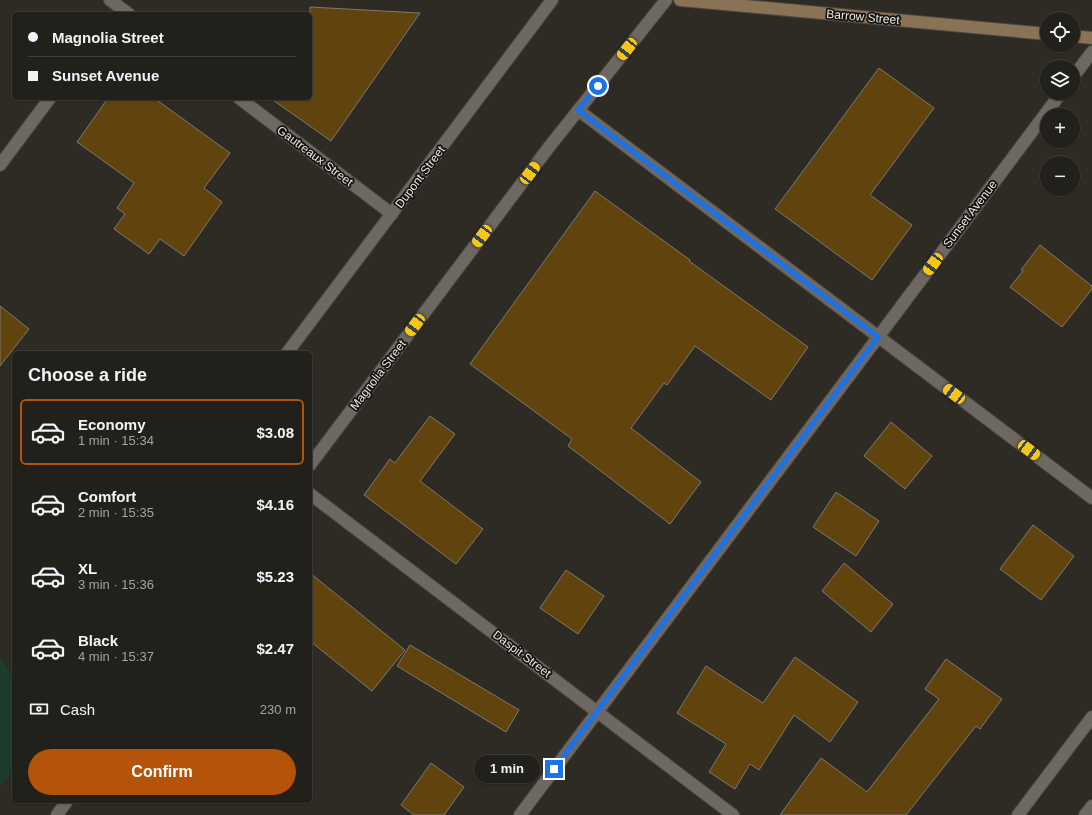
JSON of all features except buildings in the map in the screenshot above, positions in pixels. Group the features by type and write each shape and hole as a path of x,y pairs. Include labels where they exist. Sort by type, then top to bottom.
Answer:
{"main road":[{"name":"Barrow Street","path":"680,0 1040,33"},
{"path":"1080,37 1092,38"}],"street":[{"name":"Dupont Street","path":"289,351 552,0"},
{"name":"Magnolia Street","path":"312,462 578,110 666,0"},
{"path":"113,7 124,12"},
{"path":"1080,68 1092,52"},
{"path":"0,165 49,100"},
{"name":"Gautreaux Street","path":"242,100 392,214"},
{"name":"Sunset Avenue","path":"520,815 1056,100"},
{"path":"578,110 1092,498"},
{"name":"Daspit Street","path":"312,496 733,815"},
{"path":"1018,815 1092,717"},
{"path":"57,815 65,803"},
{"path":"1085,815 1092,806"}],"green space":[{"path":"0,657 12,675 12,772 0,787"}],"route":[{"path":"554,769 878,337 578,110 598,86"}]}
